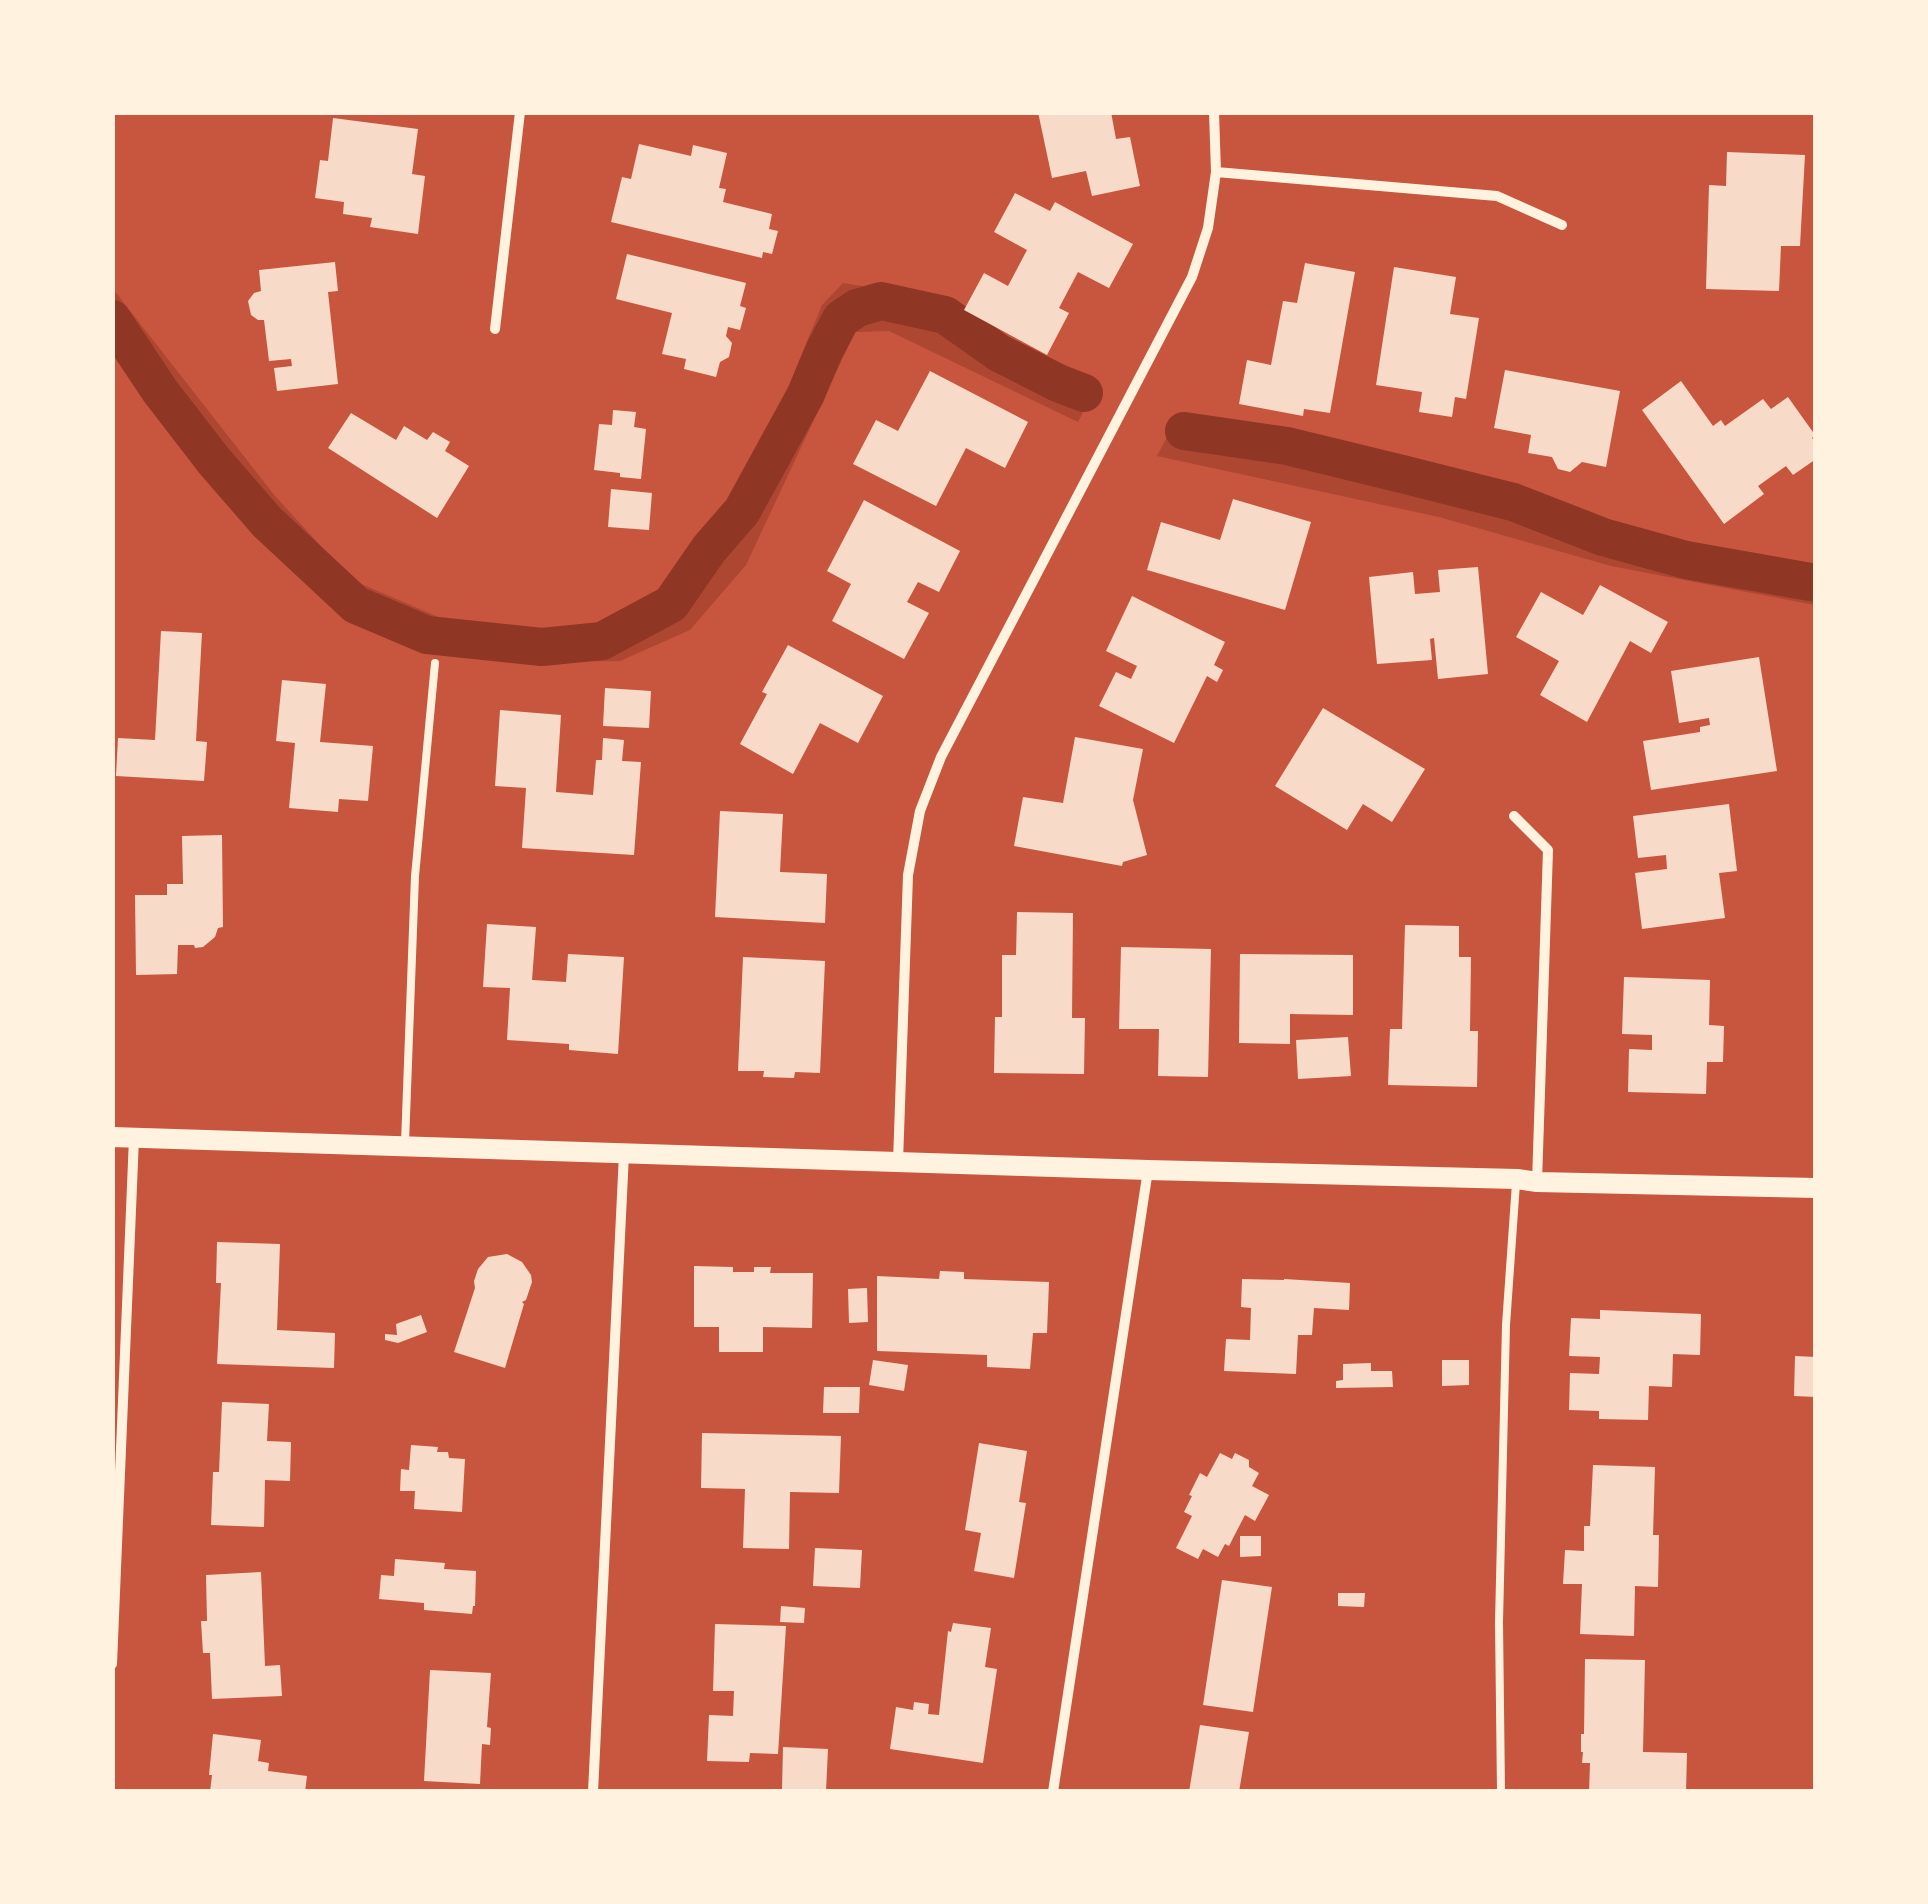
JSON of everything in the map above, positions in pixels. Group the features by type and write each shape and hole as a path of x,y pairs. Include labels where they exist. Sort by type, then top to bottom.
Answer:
{"main road":[{"path":"123,1137 1816,1188"}],"street":[{"path":"495,329 520,112"},
{"path":"898,1162 908,875 920,811 940,756 1192,277 1208,228 1216,172 1214,112"},
{"path":"1216,172 1497,196 1562,225"},
{"path":"1514,816 1548,850 1527,1180"},
{"path":"112,1664 123,1137"},
{"path":"593,1792 624,1154"},
{"path":"1052,1792 1148,1170"}],"lane":[{"path":"405,1147 415,876 435,663"},
{"path":"1501,1792 1499,1622 1506,1326 1527,1180"}],"shaded area":[{"path":"843,283 929,297 1097,385 1078,422 889,331 855,332 746,565 690,630 620,661 509,662 415,645 325,596 236,513 113,348 113,289 275,496 352,580 450,622 522,636 597,632 669,596 716,535 761,453 822,305"},
{"path":"1176,420 1358,454 1522,494 1642,534 1765,563 1815,570 1815,605 1611,566 1439,517 1157,456"}],"building":[{"path":"1038,112 1111,112 1116,139 1130,137 1140,186 1092,196 1086,171 1052,178"},
{"path":"333,118 418,129 412,174 425,176 418,234 370,227 372,218 343,214 344,202 315,198 320,160 328,161"},
{"path":"639,144 691,156 693,145 727,153 719,188 726,189 723,202 772,214 769,229 778,231 772,254 763,252 762,258 611,222 622,177 631,179"},
{"path":"1727,152 1805,155 1800,246 1781,246 1779,291 1706,289 1709,185 1726,186"},
{"path":"1015,193 1050,211 1055,202 1133,244 1109,288 1078,272 1059,308 1069,313 1047,355 964,310 984,273 1008,286 1027,250 994,232"},
{"path":"627,254 746,283 740,306 746,308 740,330 728,327 726,336 732,343 729,357 720,362 716,377 684,369 686,359 662,354 672,313 616,299"},
{"path":"335,262 338,291 328,292 338,384 277,391 274,368 292,366 291,359 269,361 264,320 251,315 248,301 261,291 259,270"},
{"path":"1305,263 1355,272 1330,413 1304,409 1303,416 1239,404 1247,360 1271,365 1283,301 1297,303"},
{"path":"1394,267 1456,277 1450,314 1479,318 1466,399 1455,397 1452,417 1419,412 1422,392 1376,385"},
{"path":"1505,370 1620,391 1606,467 1582,462 1570,472 1558,469 1552,457 1528,453 1531,435 1494,428"},
{"path":"930,371 1028,422 1005,468 966,448 936,506 853,464 876,420 898,431"},
{"path":"1681,381 1713,426 1721,420 1725,426 1763,399 1771,409 1788,397 1815,435 1812,438 1816,459 1793,475 1786,466 1758,486 1764,494 1724,524 1642,410"},
{"path":"613,410 636,412 634,427 646,429 641,479 594,470 599,424 612,425"},
{"path":"351,413 396,440 404,426 427,440 433,432 450,442 445,451 469,466 437,518 328,448"},
{"path":"611,489 652,493 649,530 608,527"},
{"path":"1233,499 1311,522 1285,610 1147,570 1161,522 1220,540"},
{"path":"864,500 960,551 939,592 918,582 907,602 929,613 904,659 832,621 851,584 827,571"},
{"path":"1478,567 1488,674 1438,679 1434,638 1430,639 1432,660 1377,664 1369,577 1413,572 1415,594 1440,592 1438,570"},
{"path":"1600,585 1668,622 1651,653 1630,641 1587,722 1540,695 1559,661 1516,637 1541,592 1583,615"},
{"path":"1132,596 1225,642 1214,665 1223,670 1217,682 1207,676 1174,743 1099,706 1116,672 1131,679 1137,666 1106,651"},
{"path":"161,631 202,633 196,741 207,742 204,781 116,776 118,738 155,740"},
{"path":"788,645 883,696 858,743 820,723 793,774 740,744"},
{"path":"1759,657 1777,771 1651,790 1643,741 1700,732 1700,727 1710,725 1709,718 1679,723 1671,671"},
{"path":"282,680 326,684 320,742 373,746 368,801 339,799 338,812 289,808 295,743 276,741"},
{"path":"605,688 651,691 649,728 603,726"},
{"path":"1323,708 1425,769 1392,822 1363,804 1347,830 1275,786"},
{"path":"500,710 561,715 556,792 593,795 596,760 602,760 603,738 624,740 622,761 641,762 634,855 522,848 526,788 495,786"},
{"path":"1075,737 1143,749 1133,800 1147,855 1123,862 1122,866 1014,846 1023,797 1063,803"},
{"path":"1729,804 1737,871 1719,873 1725,918 1642,929 1635,873 1667,869 1666,855 1638,858 1633,816"},
{"path":"720,811 783,814 780,872 827,874 825,923 715,917"},
{"path":"222,835 223,927 203,947 178,945 177,974 136,975 135,895 167,895 167,884 183,884 182,836"},
{"path":"1017,912 1073,913 1072,1018 1085,1018 1084,1074 994,1073 995,1017 1002,1017 1002,955 1016,955"},
{"path":"487,924 536,927 532,980 566,982 568,954 624,957 618,1054 569,1050 569,1044 507,1040 510,988 483,987"},
{"path":"1405,925 1459,926 1459,957 1471,957 1470,1031 1478,1031 1477,1087 1388,1085 1390,1029 1402,1029"},
{"path":"1121,947 1211,949 1208,1077 1158,1076 1159,1029 1119,1029"},
{"path":"1240,954 1353,955 1353,1015 1290,1014 1290,1044 1239,1043"},
{"path":"743,957 825,961 820,1073 795,1072 794,1078 763,1077 764,1071 738,1071"},
{"path":"1624,977 1710,980 1709,1025 1724,1026 1723,1062 1707,1062 1706,1094 1628,1092 1629,1049 1652,1050 1652,1035 1622,1034"},
{"path":"1348,1037 1351,1076 1298,1079 1296,1040"},
{"path":"217,1242 280,1244 277,1330 335,1333 334,1368 217,1364 221,1283 216,1283"},
{"path":"507,1254 522,1262 532,1282 522,1302 505,1368 454,1352 478,1269 488,1257"},
{"path":"694,1266 733,1267 733,1272 771,1267 770,1273 813,1273 812,1328 763,1327 763,1352 719,1352 719,1327 694,1327"},
{"path":"940,1271 964,1272 964,1279 1049,1282 1047,1333 1033,1333 1030,1369 987,1367 987,1355 877,1351 877,1276 939,1279"},
{"path":"1242,1279 1350,1283 1349,1310 1314,1308 1312,1335 1298,1335 1296,1374 1224,1371 1226,1339 1250,1340 1251,1308 1241,1307"},
{"path":"867,1288 868,1322 849,1323 848,1289"},
{"path":"1600,1310 1701,1314 1700,1355 1673,1354 1672,1387 1649,1386 1648,1420 1599,1419 1599,1411 1569,1410 1570,1373 1599,1374 1600,1357 1569,1356 1571,1318 1600,1319"},
{"path":"421,1315 427,1332 398,1343 385,1340 385,1334 397,1335 396,1324"},
{"path":"1795,1356 1816,1357 1816,1397 1794,1396"},
{"path":"873,1360 908,1365 904,1391 869,1385"},
{"path":"1442,1360 1469,1360 1469,1385 1442,1386"},
{"path":"1371,1363 1371,1371 1392,1371 1393,1387 1336,1388 1336,1381 1343,1380 1343,1364"},
{"path":"824,1387 860,1387 859,1413 823,1413"},
{"path":"222,1402 269,1404 267,1441 291,1442 290,1481 265,1480 264,1527 211,1525 213,1472 219,1472"},
{"path":"702,1433 841,1436 839,1493 790,1492 789,1549 743,1548 745,1489 701,1488"},
{"path":"979,1443 1027,1451 1019,1502 1026,1503 1014,1578 974,1571 981,1533 965,1530"},
{"path":"411,1445 438,1447 437,1452 448,1452 449,1458 465,1459 462,1512 414,1509 415,1491 400,1491 401,1469 409,1470"},
{"path":"1220,1453 1232,1459 1235,1453 1249,1460 1249,1467 1259,1473 1252,1486 1269,1495 1255,1521 1245,1515 1229,1546 1225,1544 1218,1557 1203,1549 1198,1559 1176,1548 1192,1516 1184,1512 1192,1496 1189,1495 1200,1473 1207,1477"},
{"path":"1593,1465 1655,1467 1653,1535 1659,1535 1658,1587 1635,1586 1634,1636 1580,1634 1582,1584 1563,1584 1565,1550 1584,1551 1584,1526 1590,1526"},
{"path":"1240,1536 1261,1536 1261,1556 1240,1557"},
{"path":"815,1548 862,1550 860,1588 813,1586"},
{"path":"395,1559 445,1563 444,1569 476,1571 472,1614 424,1610 424,1603 379,1599 381,1575 394,1576"},
{"path":"261,1572 265,1666 280,1665 282,1696 212,1699 210,1653 203,1653 201,1621 207,1621 206,1575"},
{"path":"1222,1580 1272,1587 1253,1712 1203,1705"},
{"path":"1338,1593 1365,1593 1364,1607 1338,1606"},
{"path":"781,1606 805,1608 804,1623 780,1622"},
{"path":"953,1623 991,1628 985,1667 997,1669 983,1763 890,1749 896,1707 913,1710 914,1702 929,1704 928,1714 939,1715 948,1631 951,1632"},
{"path":"715,1624 786,1626 778,1754 750,1753 749,1762 707,1761 709,1715 733,1716 734,1691 713,1691"},
{"path":"1585,1659 1645,1660 1643,1752 1687,1753 1686,1792 1589,1792 1590,1763 1582,1763 1581,1752"},
{"path":"430,1670 491,1673 487,1727 491,1728 490,1745 482,1744 480,1784 424,1781"},
{"path":"1200,1725 1249,1732 1239,1792 1189,1792"},
{"path":"213,1734 261,1740 258,1761 269,1763 268,1771 307,1776 305,1792 210,1792"},
{"path":"783,1747 828,1749 826,1791 782,1789"}],"waterway":[{"path":"112,319 160,391 214,461 267,522 356,605 427,635 542,647 602,641 671,604 709,549 742,511 806,394 841,319 857,308 881,301 945,315 999,353 1084,393"},
{"path":"1184,431 1287,446 1513,502 1603,537 1686,560 1816,583"}]}
